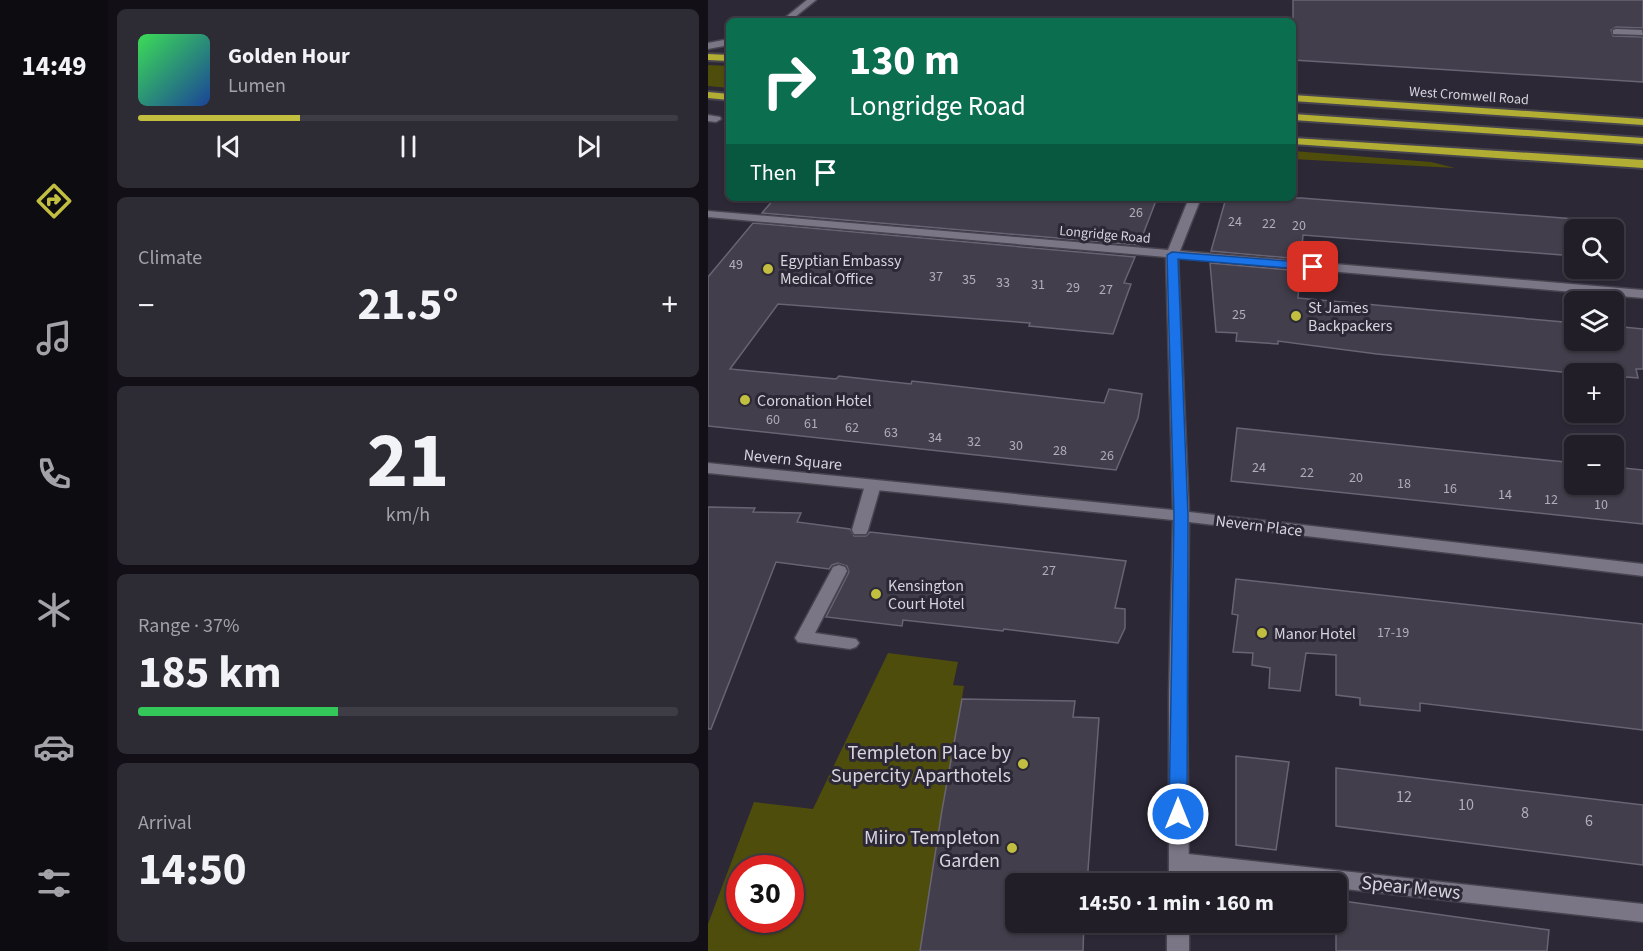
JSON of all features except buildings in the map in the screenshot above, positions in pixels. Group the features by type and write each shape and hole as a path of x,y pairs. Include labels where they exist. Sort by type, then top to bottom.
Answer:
{"highway":[{"path":"708,57 726,58"},
{"path":"708,95 726,97"},
{"name":"West Cromwell Road","path":"1296,98 1643,122"},
{"path":"1296,117 1643,141"},
{"path":"1296,141 1643,164"}],"street":[{"path":"798,16 812,0"},
{"path":"1616,32 1642,33"},
{"path":"708,46 726,43"},
{"path":"1179,873 1178,694 1181,516 1172,255 1194,201"},
{"name":"Longridge Road","path":"708,214 1643,294"},
{"name":"Nevern Square","path":"708,468 873,485"},
{"path":"860,531 873,485"},
{"name":"Nevern Place","path":"873,485 1181,516 1643,570"},
{"path":"839,571 804,638 849,643"},
{"name":"Spear Mews","path":"1179,862 1643,913"},
{"path":"1178,933 1178,951"}],"shaded area":[{"path":"708,65 726,66 726,88 708,86"},
{"path":"1296,151 1431,162 1455,168 1296,159"},
{"path":"888,653 958,662 953,685 964,686 920,951 708,951 708,924 726,876 726,933 804,933 804,855 734,855 754,802 813,809"}],"place":[{"name":"Egyptian Embassy Medical Office","path":"768,269"},
{"name":"St James Backpackers","path":"1296,316"},
{"name":"Coronation Hotel","path":"745,400"},
{"name":"Kensington Court Hotel","path":"876,594"},
{"name":"Manor Hotel","path":"1262,633"},
{"name":"Templeton Place by Supercity Aparthotels","path":"1023,764"},
{"name":"Miiro Templeton Garden","path":"1012,848"}],"route":[{"path":"1178,814 1181,516 1172,255 1313,267"}]}
